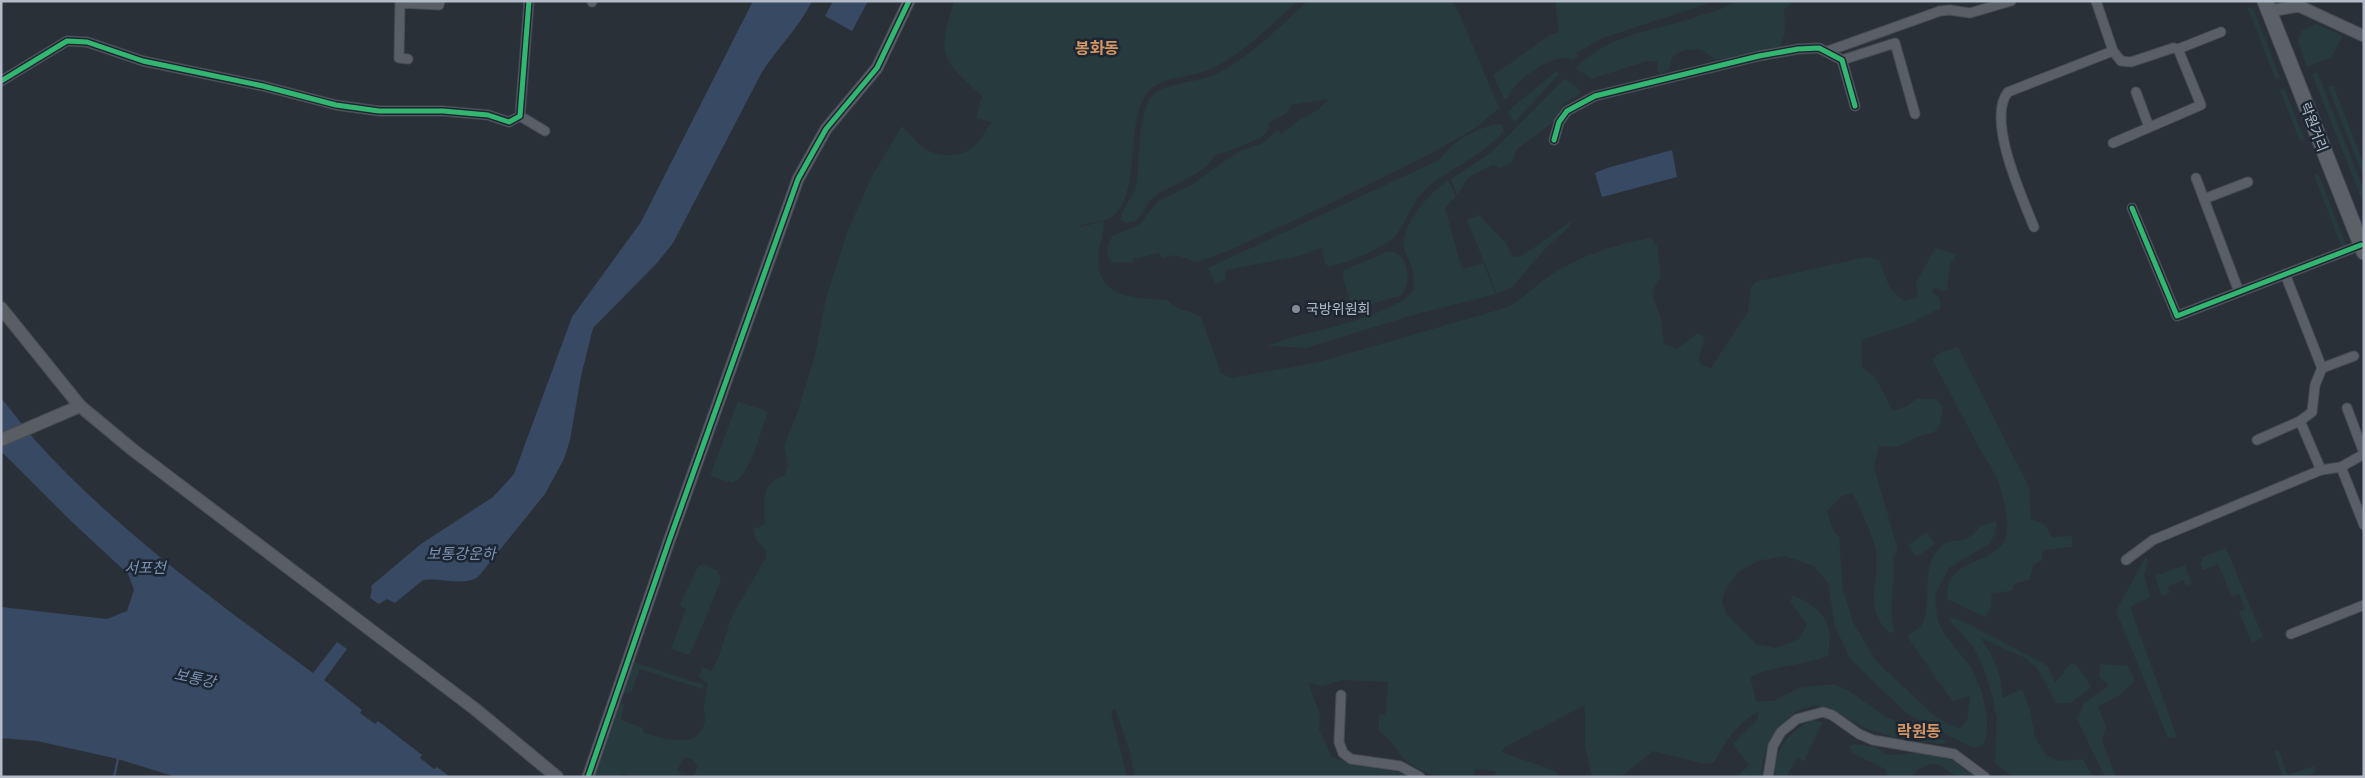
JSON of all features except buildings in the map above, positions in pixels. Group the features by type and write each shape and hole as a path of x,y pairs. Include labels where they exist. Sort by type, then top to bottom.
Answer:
{"main road":[{"name":"락원거리","path":"2267,6 2362,248"},
{"path":"1,308 80,406 133,450 476,709 557,777"},
{"path":"1,440 80,406"}],"street":[{"path":"408,59 399,58 400,3 439,5 440,1"},
{"path":"520,116 529,1"},
{"path":"588,777 668,544 798,179 826,129 876,68 909,1"},
{"path":"1828,50 1940,10 1970,13 2011,1"},
{"path":"2096,1 2114,51 2121,61 2131,62 2173,48 2178,49 2221,32"},
{"path":"2267,6 2299,6 2364,36"},
{"path":"1,81 67,41 87,42 143,61 263,86 336,106 379,111 443,111 488,115 509,122 520,116"},
{"path":"1842,60 1894,43 1915,114"},
{"path":"1554,140 1559,122 1567,111 1595,96 1759,56 1798,49 1819,48 1828,50 1842,60 1855,106"},
{"path":"2113,143 2201,105 2178,49"},
{"path":"2034,227 2002,140 2002,99 2008,92 2114,51"},
{"path":"2136,92 2149,127"},
{"path":"520,116 545,131"},
{"path":"2196,178 2239,292"},
{"path":"2204,199 2248,182"},
{"path":"2132,208 2177,316 2285,274 2362,248"},
{"path":"2257,440 2300,420 2312,412 2315,385 2322,368 2285,274"},
{"path":"2322,368 2354,356"},
{"path":"2126,560 2153,540 2321,470 2341,467 2364,454 2347,408"},
{"path":"2300,420 2321,470"},
{"path":"2341,467 2364,526"},
{"path":"2291,634 2364,605"},
{"path":"1341,695 1339,742 1343,754 1351,759 1400,766 1411,770 1420,777"},
{"path":"1768,777 1773,746 1781,732 1797,719 1823,712 1832,715 1859,734 1873,740 1954,754 1985,777"}],"green space":[{"path":"954,1 1298,1 1253,41 1229,59 1203,72 1165,81 1147,93 1140,106 1136,122 1130,176 1122,206 1110,218 1080,225 1081,227 1103,221 1099,267 1103,279 1109,287 1129,296 1167,300 1180,309 1201,317 1221,373 1231,378 1319,362 1508,307 1566,266 1608,248 1651,238 1657,246 1661,277 1656,284 1653,296 1661,319 1664,344 1677,349 1698,333 1705,337 1699,358 1701,365 1711,368 1748,312 1751,287 1755,282 1866,257 1880,260 1891,289 1906,301 1918,297 1916,283 1935,248 1957,255 1950,264 1947,289 1943,291 1935,287 1932,291 1940,299 1940,308 1909,324 1861,340 1862,367 1875,377 1893,411 1907,406 1916,399 1937,399 1943,408 1940,425 1934,432 1920,436 1897,447 1879,446 1874,467 1898,550 1893,557 1894,576 1891,604 1892,623 1895,633 1888,632 1880,622 1876,612 1874,593 1877,562 1876,551 1853,493 1842,496 1827,511 1833,530 1839,537 1843,589 1853,622 1876,661 1936,717 1959,729 1967,721 1970,696 1952,701 1907,636 1921,626 1925,616 1929,567 1938,550 1944,544 1968,538 1980,526 1997,521 1995,534 1990,543 1949,568 1935,595 1937,618 1944,634 1971,667 1982,692 1987,717 1987,733 1983,745 1976,748 1971,747 1907,714 1850,659 1835,626 1828,583 1814,566 1785,556 1758,561 1737,573 1725,590 1722,602 1727,615 1756,644 1776,648 1799,639 1807,624 1790,601 1793,595 1813,606 1824,618 1829,634 1828,656 1769,670 1750,677 1756,701 1773,701 1799,688 1833,684 1849,691 1886,717 1946,741 1943,744 1883,734 1864,727 1838,712 1822,706 1811,706 1799,710 1779,728 1765,753 1762,777 1737,777 1749,765 1733,744 1757,720 1759,711 1732,734 1714,763 1705,764 1653,751 1621,777 1592,777 1585,747 1585,705 1505,747 1501,752 1555,771 1560,777 1496,777 1495,771 1475,769 1473,777 1452,777 1426,773 1410,764 1379,731 1379,714 1386,715 1388,682 1343,680 1322,686 1308,683 1320,714 1319,730 1332,757 1352,764 1402,773 1412,777 1134,777 1131,755 1115,708 1111,712 1127,777 693,777 698,766 692,759 685,757 677,770 682,774 679,777 634,777 622,773 621,777 594,777 620,702 624,705 621,720 643,728 643,732 670,740 688,740 696,736 701,730 705,720 704,703 708,683 699,677 702,667 711,671 718,659 731,618 766,557 766,550 757,541 752,529 761,527 765,523 765,501 768,488 771,483 784,476 788,466 784,445 798,411 815,355 826,298 848,230 872,176 902,126 918,144 928,150 943,155 951,155 966,152 972,148 992,122 976,118 982,96 950,63 946,54 944,45 945,34"},
{"path":"1308,1 1452,1 1460,15 1499,108 1474,129 1428,155 1226,252 1196,262 1176,255 1162,258 1159,253 1133,259 1133,263 1112,262 1107,253 1112,236 1139,225 1157,202 1191,185 1239,151 1261,144 1278,130 1281,134 1318,109 1328,99 1291,105 1287,113 1268,123 1269,129 1262,136 1214,156 1196,174 1152,199 1135,221 1126,223 1121,220 1123,211 1136,186 1144,112 1154,94 1166,87 1209,77 1229,67 1264,41"},
{"path":"1555,1 1716,1 1603,38 1576,53 1578,57 1572,60 1565,58 1555,59 1524,77 1510,93 1508,99 1504,99 1494,77 1495,74 1548,36 1559,32"},
{"path":"1734,1 1795,1 1784,9 1785,33 1780,47 1716,60 1700,49 1684,50 1672,57 1669,69 1660,75 1657,69 1658,61 1647,61 1591,79 1576,68 1589,56 1619,40 1715,11"},
{"path":"2247,6 2254,10 2280,78 2276,80"},
{"path":"2316,24 2343,36 2331,57 2307,67 2298,41 2302,31"},
{"path":"1555,72 1560,73 1515,122 1510,118 1508,111"},
{"path":"2317,72 2364,190 2364,205 2312,74"},
{"path":"1564,79 1575,85 1581,92 1564,104 1559,118 1517,149 1512,162 1500,168 1493,165 1470,176 1457,195 1451,179 1492,152"},
{"path":"2333,85 2364,165 2364,178 2328,87"},
{"path":"2284,88 2305,140 2300,141 2280,90"},
{"path":"1499,124 1503,126 1503,132 1477,154 1429,186 1415,201 1399,231 1377,249 1336,265 1328,266 1325,264 1322,248 1299,256 1226,270 1225,280 1216,284 1208,268 1441,159 1451,147 1466,136 1491,125"},
{"path":"2318,173 2345,242 2343,250 2314,175"},
{"path":"1448,181 1456,196 1445,208 1462,269 1483,263 1496,294 1417,314 1306,348 1268,346 1367,317 1402,300 1414,290 1413,271 1404,248 1407,229 1425,201"},
{"path":"1479,215 1505,242 1513,257 1522,256 1574,219 1569,227 1545,249 1512,287 1497,294 1467,220"},
{"path":"1387,252 1394,252 1399,255 1406,266 1407,279 1404,291 1400,296 1357,308 1351,306 1343,277 1344,270"},
{"path":"1958,347 2029,487 2031,519 2045,525 2052,537 2072,536 2072,547 2043,550 2042,560 2033,565 2030,579 2014,584 2012,591 1992,593 1991,607 1985,617 1947,599 1948,587 1952,578 1965,566 2000,547 2004,541 2007,526 2007,517 1997,479 1932,359 1941,352"},
{"path":"738,401 768,412 749,463 744,472 732,483 710,476"},
{"path":"1927,532 1935,544 1916,557 1908,545"},
{"path":"2226,548 2263,637 2252,643 2239,612 2245,609 2239,594 2232,597 2218,564 2203,570 2200,563 2203,561 2201,558"},
{"path":"2146,556 2148,562 2144,575 2150,597 2130,607 2177,737 2168,738 2116,611"},
{"path":"703,564 717,570 721,580 690,655 671,649 686,609 680,606 698,566"},
{"path":"2185,565 2192,583 2186,586 2184,580 2168,586 2169,594 2162,597 2155,576"},
{"path":"1953,618 1965,622 2048,666 2055,683 2070,664 2075,664 2085,676 2091,688 2070,703 2056,703 2037,668 2025,658 1981,638 1999,673 2002,698 2022,689 2030,710 2035,737 2046,755 2059,761 2083,759 2093,777 2013,777 1995,763 1997,719 1992,695 1983,666 1973,647 1950,621"},
{"path":"634,662 704,685 702,689 640,669 631,692 623,694"},
{"path":"2100,664 2128,666 2135,681 2118,696 2098,706 2106,726 2102,741 2116,777 2105,777 2077,719 2084,703 2109,686 2099,677"},
{"path":"1812,720 1823,722 1804,761 1797,757 1787,777 1775,777 1776,758 1784,742 1804,724"},
{"path":"1854,744 1875,747 1887,755 1921,753 1952,760 1974,777 1957,777 1940,765 1930,764 1917,770 1911,777 1887,777 1885,769 1852,753 1849,746"},
{"path":"2279,750 2287,775 2314,766 2316,772 2302,777 2283,777 2274,751"}],"water":[{"name":"보통강운하","path":"753,1 812,1 801,20 762,72 673,243 657,263 593,328 581,376 570,440 564,459 545,494 478,577 458,582 423,580 395,603 387,599 379,604 370,598 371,586 421,544 493,497 514,474 572,317 641,222"},
{"path":"833,1 868,1 852,31 825,16"},
{"path":"1672,150 1677,177 1602,197 1595,173"},
{"path":"1,398 34,439 98,504 132,534 203,591 313,673 337,642 347,649 324,680 362,710 360,713 375,724 378,721 422,755 420,758 434,769 437,767 450,777 176,777 118,759 37,741 1,738 1,607 107,619 127,611 134,590 128,574 71,521 1,451"}],"waterway":[{"path":"114,777 118,759"}],"cycle path":[{"path":"1,81 67,41 87,42 143,61 263,86 336,105 379,111 443,111 488,115 509,122 520,116 529,1"},
{"path":"588,777 668,544 798,179 826,129 877,68 909,1"},
{"path":"1554,140 1559,122 1567,111 1595,96 1759,56 1798,49 1819,48 1842,60 1855,106"},
{"path":"2132,208 2177,316 2361,245"}],"place":[{"name":"국방위원회","path":"1296,309"}],"district":[{"name":"봉화동","path":"1097,48"},
{"name":"락원동","path":"1919,731"}],"water label":[{"name":"서포천","path":"145,567"},
{"name":"보통강","path":"195,678"}]}
